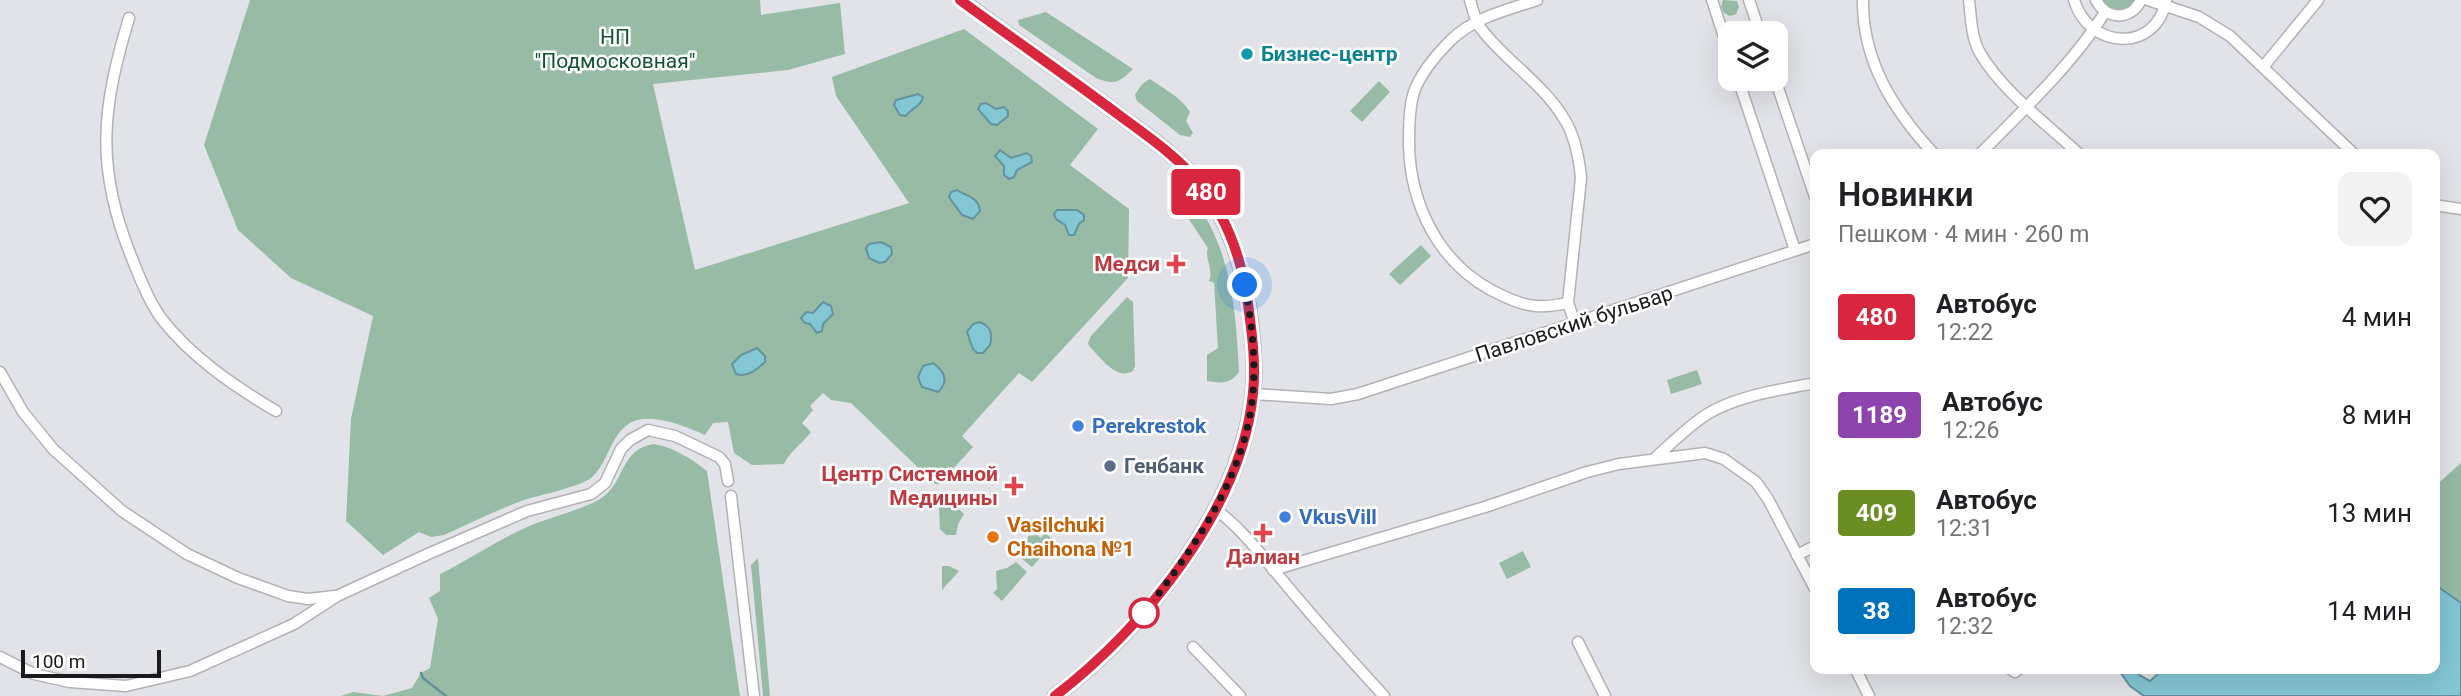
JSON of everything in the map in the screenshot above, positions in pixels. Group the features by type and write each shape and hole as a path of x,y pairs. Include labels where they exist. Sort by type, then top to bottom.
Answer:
{"main road":[{"path":"961,0 1155,142 1193,176 1210,197 1234,242 1242,271 1252,336 1253,394 1241,448 1214,509 1172,577 1137,621 1101,659 1055,696"}],"street":[{"path":"1470,0 1480,29 1551,101 1564,117 1573,136 1581,178 1568,303 1575,323"},
{"path":"1537,0 1476,20 1428,66 1414,92 1409,128 1409,167 1426,223 1454,264 1478,283 1506,298 1534,306 1568,303"},
{"path":"1712,0 1719,21"},
{"path":"1749,0 1756,21"},
{"path":"1863,0 1868,44 1880,78 1909,127 1929,149"},
{"path":"1969,0 1971,26 1979,51 1997,75 2074,149"},
{"path":"2074,0 2078,12 2094,31 2107,37 2122,39 2149,29 2159,19 2166,3"},
{"path":"2096,0 2105,12 2113,16 2123,16 2131,12 2141,0"},
{"path":"2148,0 2166,3 2199,17 2230,36 2349,149"},
{"path":"2263,67 2318,0"},
{"path":"1985,149 2094,31 2105,12"},
{"path":"129,18 117,58 106,125 106,167 119,227 160,316 199,357 225,378 276,411"},
{"path":"1742,91 1795,250"},
{"path":"1779,91 1810,182"},
{"path":"2440,206 2461,209"},
{"name":"Павловский бульвар","path":"1253,394 1331,399 1358,394 1810,246"},
{"path":"0,372 23,412 53,449 122,511 187,554 238,578 288,596 308,600 337,596"},
{"path":"1654,459 1695,423 1712,412 1771,392 1810,384"},
{"path":"0,657 34,674 70,682 126,686 190,671 294,624 337,596 527,511 591,494 605,483 621,449 630,440 648,430 675,436 719,457 725,464 728,481"},
{"path":"1273,569 1485,507 1587,472 1654,459 1705,453 1724,459 1756,482 1768,499 1810,580"},
{"path":"731,496 754,696"},
{"path":"1214,509 1237,527 1339,648 1384,696"},
{"path":"1797,555 1810,548"},
{"path":"1578,642 1605,696"},
{"path":"1193,647 1240,696"},
{"path":"1858,674 1869,696"}],"green space":[{"name":"НП \"Подмосковная\"","path":"250,0 760,0 761,15 840,3 845,54 788,70 653,84 695,270 909,203 836,96 832,77 964,29 1098,129 1070,165 1129,209 1128,278 1032,382 1019,373 962,436 973,447 939,484 935,484 851,403 831,400 823,393 810,406 813,410 802,423 811,432 784,464 752,465 734,453 728,422 713,423 705,435 669,422 640,419 619,433 591,478 569,488 524,500 444,535 431,537 419,532 383,555 346,521 351,419 373,316 291,278 238,230 204,145"},
{"path":"1723,0 1737,1 1739,7 1736,14 1730,16 1724,13 1721,7"},
{"path":"2101,0 2137,0 2128,10 2113,11"},
{"path":"1046,12 1133,69 1116,81 1107,82 1096,78 1019,25 1018,20"},
{"path":"1150,79 1177,98 1190,112 1186,121 1193,133 1190,137 1180,135 1137,101 1136,92"},
{"path":"1379,81 1390,92 1362,122 1350,111"},
{"path":"1177,184 1190,195 1208,222 1225,263 1234,306 1239,372 1225,382 1207,381 1207,355 1218,348 1214,283 1209,281 1208,248 1168,188"},
{"path":"1421,245 1431,256 1400,285 1389,274"},
{"path":"1127,297 1133,302 1135,366 1133,371 1121,373 1110,367 1088,343 1091,336"},
{"path":"1697,370 1702,384 1671,394 1667,380"},
{"path":"654,444 669,448 707,471 740,696 383,696 412,688 421,673 430,668 438,619 429,598 440,591 440,574 525,528 600,499 614,484 628,459 643,447"},
{"path":"2461,463 2461,603 2440,588 2440,482"},
{"path":"947,499 964,514 956,535 946,535 940,529 939,507"},
{"path":"1045,533 1055,541 1032,567 1020,557 1026,548 1028,536 1037,535 1041,538"},
{"path":"1523,551 1531,567 1507,579 1499,563"},
{"path":"758,558 770,696 763,696 751,565"},
{"path":"1016,562 1027,572 1002,601 993,593 997,589 996,571"},
{"path":"942,566 959,571 942,590"},
{"path":"353,692 383,696 341,696"}],"water":[{"path":"918,94 923,97 921,103 906,116 900,115 894,105 896,100"},
{"path":"986,103 996,109 1004,107 1008,116 997,125 991,124 978,109 981,104"},
{"path":"1000,150 1011,158 1027,153 1032,162 1017,170 1014,177 1009,179 1004,175 1004,166 995,156"},
{"path":"957,190 972,197 979,206 980,211 973,219 962,215 949,197 951,192"},
{"path":"1057,210 1077,210 1084,215 1084,220 1074,235 1069,235 1065,225 1056,219 1054,214"},
{"path":"881,242 891,247 892,254 885,262 879,263 869,258 866,248 869,244"},
{"path":"823,302 831,306 833,314 823,324 822,331 817,333 801,318 806,312 813,313"},
{"path":"979,322 986,325 991,334 990,345 983,353 977,353 973,349 967,332 973,324"},
{"path":"757,348 765,356 765,362 748,374 736,374 732,364 741,355"},
{"path":"933,363 940,369 945,380 938,392 922,387 918,377 923,366"},
{"path":"2440,588 2461,603 2461,696 2144,696 2130,686 2122,674 2138,674 2150,681 2158,674 2440,674"}],"waterway":[{"path":"421,673 423,678 446,696"}],"bus line":[{"name":"480","path":"960,0 1109,107 1155,142 1193,176 1210,197 1234,242 1250,313 1253,394 1241,448 1230,478 1199,536 1161,592 1101,659 1055,696"}],"place":[{"name":"Бизнес-центр","path":"1247,54"},
{"name":"Медси","path":"1176,264"},
{"name":"Perekrestok","path":"1078,426"},
{"name":"Генбанк","path":"1110,466"},
{"name":"Центр Системной Медицины","path":"1014,486"},
{"name":"VkusVill","path":"1285,517"},
{"name":"Далиан","path":"1263,533"},
{"name":"Vasilchuki Chaihona №1","path":"993,537"}],"route":[{"path":"1144,613 1199,536 1230,478 1241,448 1250,414 1254,376 1253,344 1245,285"}]}
